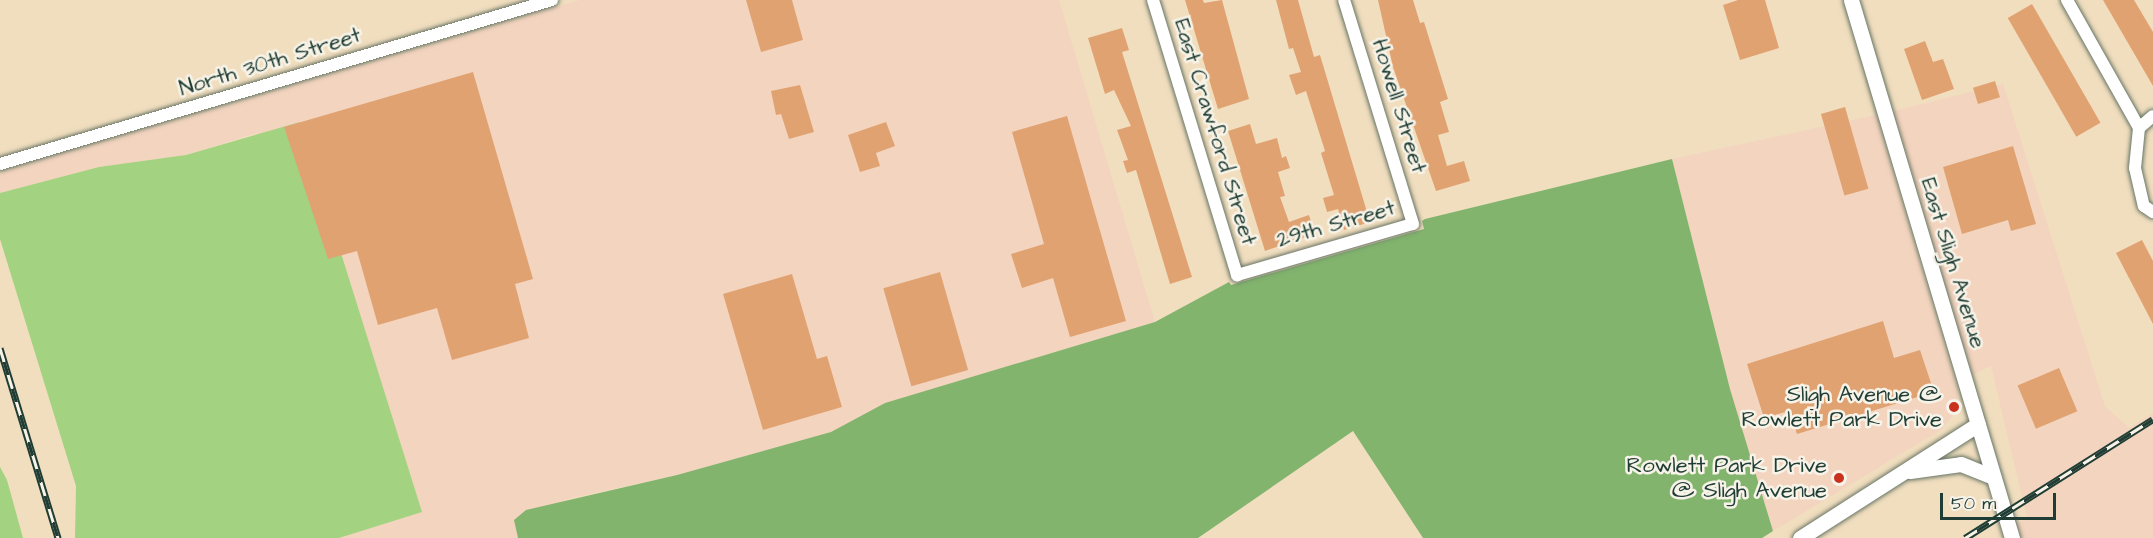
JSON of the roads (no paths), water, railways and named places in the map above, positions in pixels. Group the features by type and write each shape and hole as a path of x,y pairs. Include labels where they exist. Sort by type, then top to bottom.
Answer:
{"street":[{"name":"North 30th Street","path":"0,164 552,0"},
{"name":"East Crawford Street","path":"1153,0 1237,275"},
{"name":"Howell Street","path":"1344,0 1413,224"},
{"name":"East Sligh Avenue","path":"1851,0 2012,538"},
{"path":"2067,0 2139,128 2135,168 2144,206 2153,212"},
{"path":"2139,128 2153,116"},
{"name":"29th Street","path":"1237,275 1413,224"},
{"path":"1800,538 1977,424"},
{"path":"1901,473 1961,464 1994,477"}],"railway":[{"path":"0,348 58,538"},
{"path":"1965,538 2153,419"}],"place":[{"name":"Sligh Avenue @ Rowlett Park Drive","path":"1954,407"},
{"name":"Rowlett Park Drive @ Sligh Avenue","path":"1839,478"}]}
